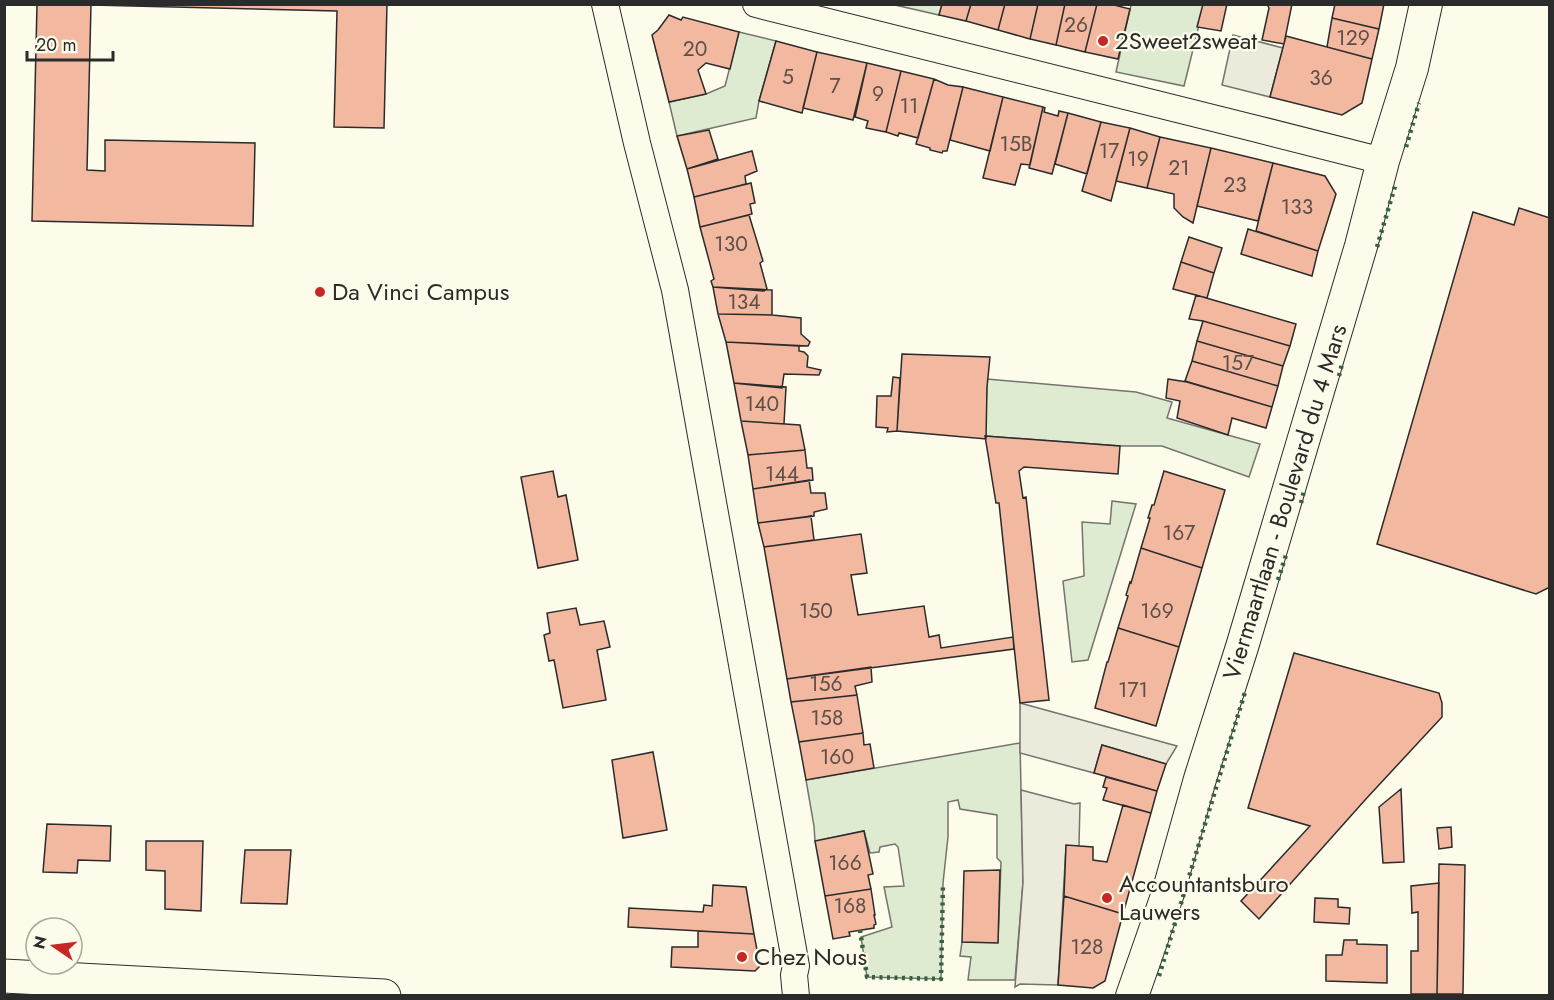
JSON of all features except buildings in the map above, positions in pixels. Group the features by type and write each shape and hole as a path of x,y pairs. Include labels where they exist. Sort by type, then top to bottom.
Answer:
{"main road":[{"path":"4,976 384,996"}],"street":[{"path":"605,4 637,143 675,290 796,966 794,975 796,996"},
{"path":"756,4 1383,161"},
{"name":"Viermaartlaan - Boulevard du 4 Mars","path":"1132,996 1168,892 1361,246 1383,161 1412,68 1425,4"}],"green space":[{"path":"895,5 942,5 939,15"},
{"path":"1131,5 1204,5 1184,86 1116,72"},
{"path":"739,32 776,41 756,118 677,136 669,102 706,94 725,86"},
{"path":"987,379 1136,392 1172,402 1167,418 1260,444 1249,477 1162,446 1120,446 985,436"},
{"path":"1112,501 1136,504 1088,660 1072,662 1063,581 1084,576 1082,522 1110,524"},
{"path":"1020,743 1023,882 1015,980 968,980 971,957 960,956 962,942 998,942 1001,862 997,858 997,815 960,809 958,800 948,802 941,979 867,977 861,937 892,927 884,887 904,886 898,847 895,844 880,847 879,852 870,853 864,831 815,841 806,780"}],"shaded area":[{"path":"1233,35 1283,48 1270,97 1222,85"},
{"path":"1020,703 1177,746 1166,764 1102,745 1094,773 1020,753"},
{"path":"1021,790 1074,804 1080,803 1079,846 1066,846 1058,985 1020,984 1015,987 1023,882"}],"hedge":[{"path":"1406,147 1419,103"},
{"path":"1377,247 1396,183"},
{"path":"1339,376 1342,364"},
{"path":"1301,503 1304,491"},
{"path":"1278,580 1286,555"},
{"path":"1159,976 1245,692"},
{"path":"860,930 867,977 941,979 943,883"}],"place":[{"name":"2Sweet2sweat","path":"1103,41"},
{"name":"Da Vinci Campus","path":"320,292"},
{"name":"Accountantsburo Lauwers","path":"1107,898"},
{"name":"Chez Nous","path":"742,957"}]}
